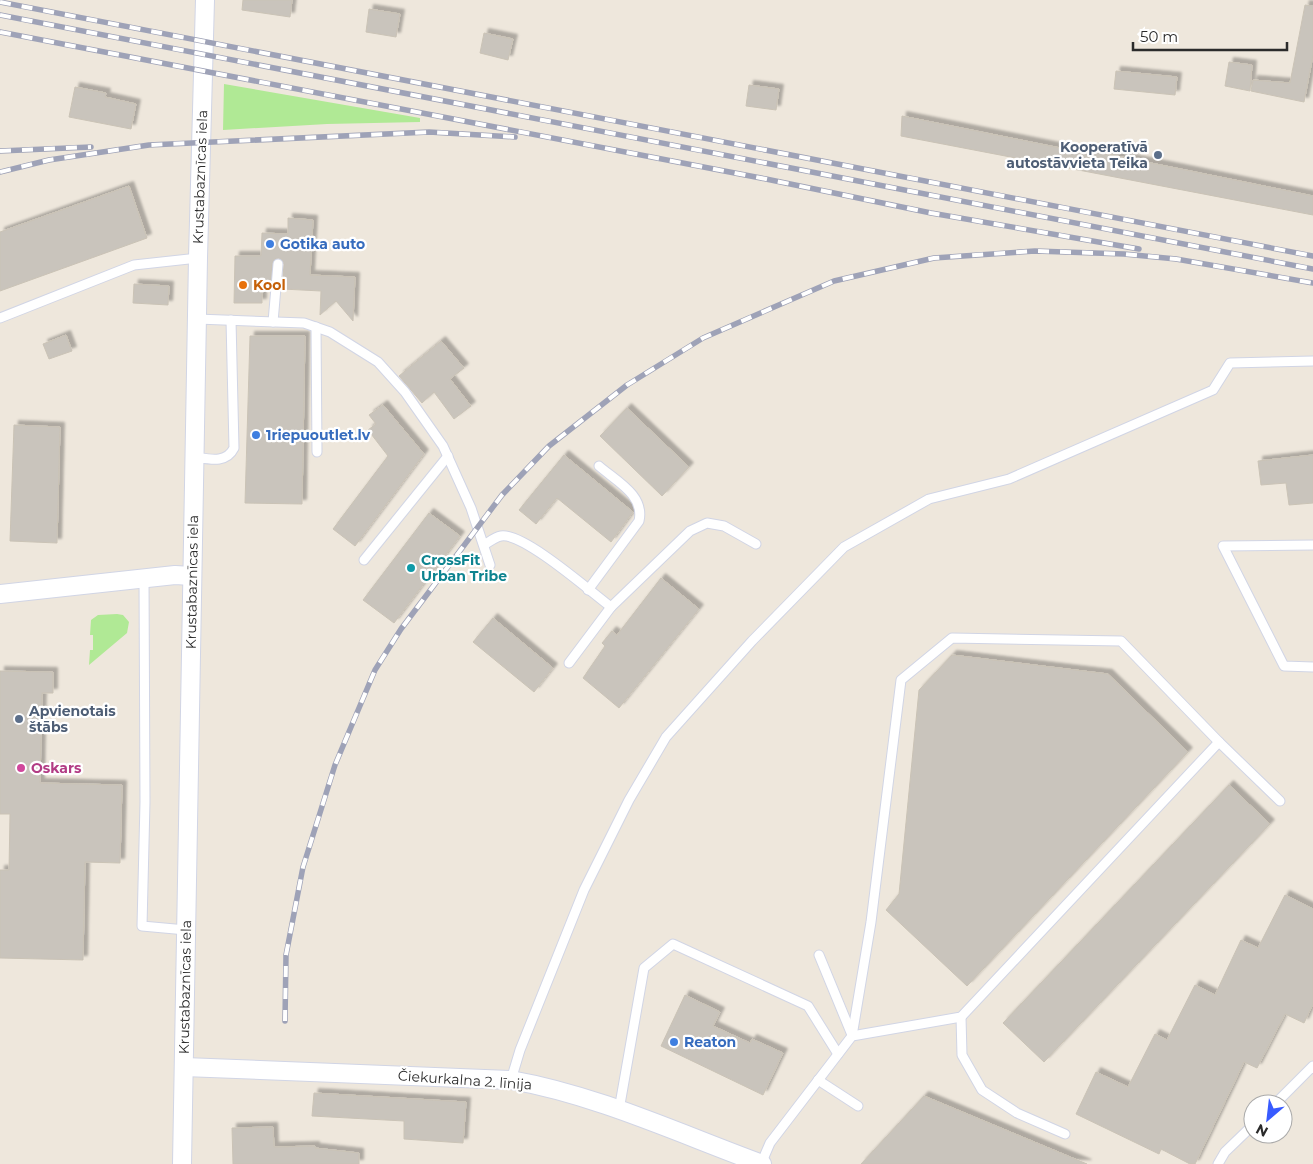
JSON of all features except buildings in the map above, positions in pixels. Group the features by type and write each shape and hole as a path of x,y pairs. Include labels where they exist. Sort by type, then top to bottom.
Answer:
{"street":[{"name":"Krustabaznīcas iela","path":"182,1164 194,457 205,0"},
{"path":"0,594 175,575 192,576"},
{"name":"Čiekurkalna 2. līnija","path":"184,1066 511,1080 544,1085 619,1110 762,1164"}],"lane":[{"path":"0,318 134,265 198,258"},
{"path":"273,322 278,264"},
{"path":"197,319 304,323 330,332 378,362 405,392 443,446 484,545 490,565"},
{"path":"194,457 223,459 234,448 231,320"},
{"path":"316,327 316,452"},
{"path":"511,1080 520,1050 584,890 629,800 666,737 746,648 844,547 930,499 1009,479 1213,390 1230,363 1313,361"},
{"path":"364,560 448,456"},
{"path":"588,590 639,521 642,510 636,497 598,466"},
{"path":"569,663 611,607 690,531 707,522 724,526 756,544"},
{"path":"484,545 500,536 513,537 529,545 611,607"},
{"path":"1313,545 1223,546 1284,666 1313,667"},
{"path":"144,579 145,802 142,926 186,930"},
{"path":"762,1164 770,1143 852,1036 872,922 901,680 952,638 1121,641 1219,742 1280,801"},
{"path":"852,1036 961,1016 1219,742"},
{"path":"619,1110 644,968 673,944 808,1006 838,1054"},
{"path":"819,955 852,1036"},
{"path":"961,1016 962,1055 982,1090 1018,1113 1065,1134"},
{"path":"1285,1094 1313,1066"},
{"path":"818,1080 858,1106"},
{"path":"1218,1164 1225,1152 1243,1135"}],"green space":[{"path":"224,84 420,118 420,122 327,124 223,130"},
{"path":"98,615 123,615 129,622 127,633 89,665 90,650 93,650 93,635 90,635 91,620"}],"railway":[{"path":"0,2 1313,256"},
{"path":"0,15 1313,269"},
{"path":"0,32 766,179 931,213 1139,249"},
{"path":"0,172 49,160 149,145 429,132 515,137"},
{"path":"0,151 91,147"},
{"path":"285,1021 286,955 303,867 335,765 375,670 401,629 502,495 549,446 627,385 703,338 834,281 934,258 1035,251 1124,254 1176,259 1313,283"}],"place":[{"name":"Kooperatīvā autostāvvieta Teika","path":"1158,155"},
{"name":"Gotika auto","path":"270,244"},
{"name":"Kool","path":"243,285"},
{"name":"1riepuoutlet.lv","path":"256,435"},
{"name":"CrossFit Urban Tribe","path":"411,568"},
{"name":"Apvienotais štābs","path":"19,719"},
{"name":"Oskars","path":"21,768"},
{"name":"Reaton","path":"674,1042"}]}
